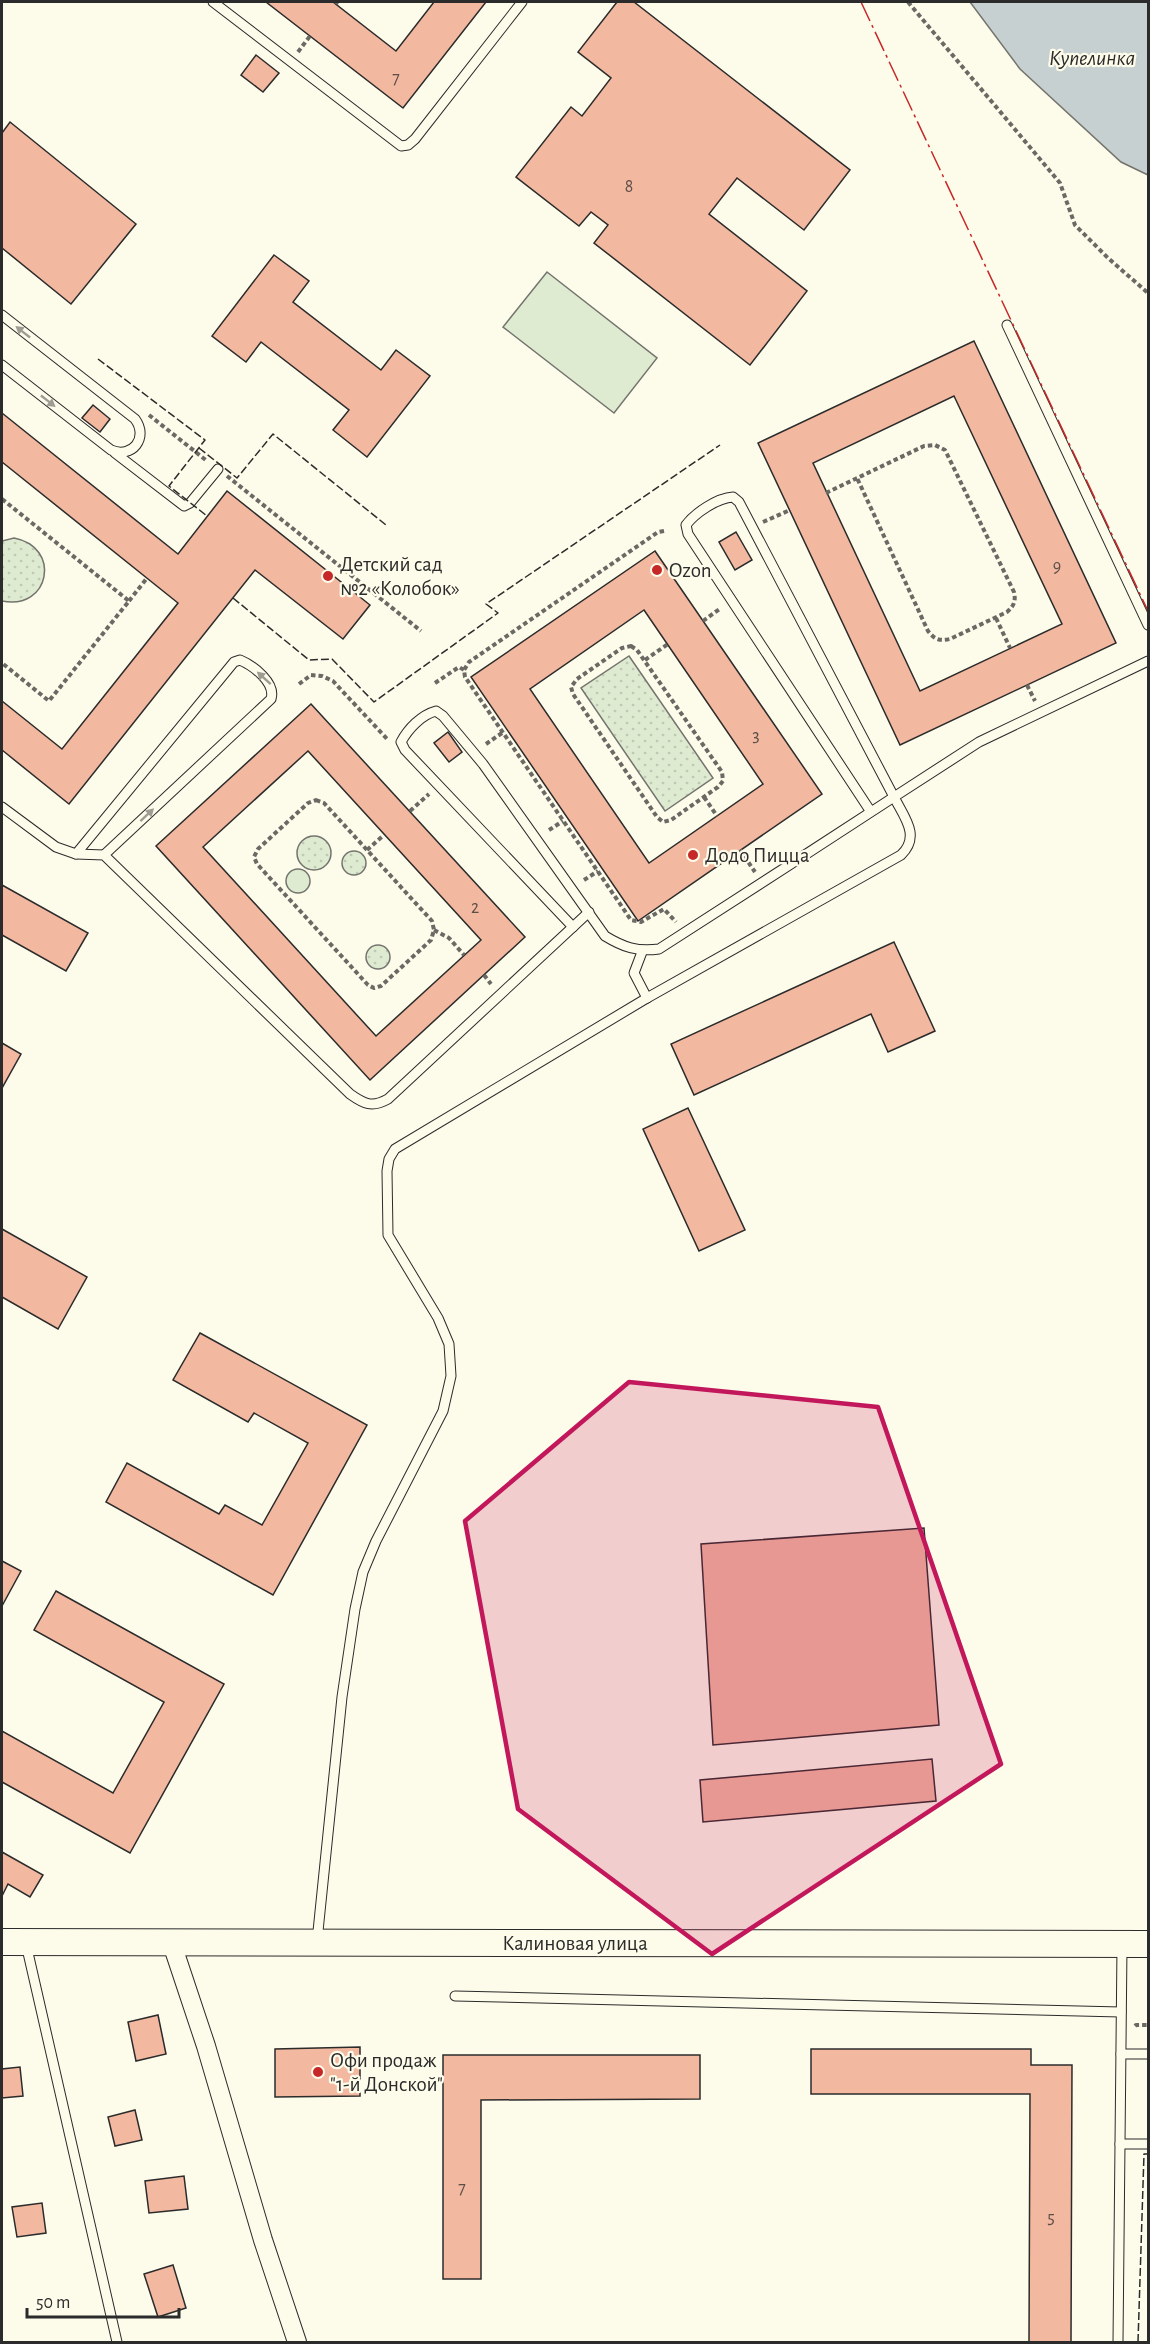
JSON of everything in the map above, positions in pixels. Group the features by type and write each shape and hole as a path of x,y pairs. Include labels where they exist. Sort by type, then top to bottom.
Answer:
{"street":[{"name":"Калиновая улица","path":"14,1943 1149,1944"},
{"path":"172,1944 206,2046 263,2240 297,2343"}],"lane":[{"path":"213,2 401,146 408,145 416,139 522,2"},
{"path":"2,315 125,411 141,427 141,434 136,445 128,452 119,454 111,450"},
{"path":"1007,325 1149,625"},
{"path":"2,365 184,506 190,503 218,469"},
{"path":"316,1943 342,1697 363,1572 376,1541 443,1411 451,1376 449,1344 438,1318 388,1235 386,1219 389,1159 395,1149 403,1143 648,998 901,855 908,848 911,838 910,828 753,527 739,502 733,497 726,497 692,517 686,525 688,534 872,812"},
{"path":"76,854 234,662 240,660 247,663 272,685 271,699 104,855"},
{"path":"573,927 405,750 401,742 406,732 428,713 436,711 443,716 483,764 605,936 622,946 642,951 659,949 979,742 1149,662"},
{"path":"2,807 56,847 76,854 104,855 350,1094 369,1105 378,1105 388,1100 589,912"},
{"path":"642,951 634,973 648,998"},
{"path":"14,1943 117,2343"},
{"path":"1118,2343 1122,1944"},
{"path":"454,1996 1121,2012"},
{"path":"1121,2054 1149,2054"},
{"path":"1120,2144 1149,2144"}],"path":[{"path":"908,2 1060,183 1076,225 1108,258 1149,293"},
{"path":"125,411 133,402 421,631"},
{"path":"826,493 856,478 924,446 935,445 945,450 1014,592 1016,599 1014,607 951,639 941,641 934,638 928,631 856,478"},
{"path":"2,499 129,601"},
{"path":"753,527 790,510"},
{"path":"664,531 658,532 479,655 464,670 465,677 631,920 640,922 664,909 676,923"},
{"path":"2,663 49,701 147,578"},
{"path":"703,621 721,608"},
{"path":"996,618 1010,648"},
{"path":"645,660 668,644"},
{"path":"631,646 645,660 722,772 723,781 718,787 671,820 663,822 657,817 573,694 571,687 577,679 622,648 631,646"},
{"path":"435,683 459,667 464,670"},
{"path":"299,684 311,675 322,676 333,681 389,740 401,742"},
{"path":"486,744 503,732"},
{"path":"410,811 438,785"},
{"path":"704,797 717,816"},
{"path":"316,800 324,803 367,850 432,921 434,930 431,940 381,986 374,988 368,985 328,942 257,864 254,857 258,849 308,802 316,800"},
{"path":"549,830 563,821"},
{"path":"367,850 384,835"},
{"path":"740,850 762,882"},
{"path":"584,880 598,871"},
{"path":"434,930 449,938 464,955"}],"highlighted area":[{"path":"629,1382 878,1407 1001,1764 712,1954 518,1809 465,1521"}],"green space":[{"path":"547,272 657,358 614,413 503,327"},
{"path":"14,538 29,544 39,553 44,565 44,577 40,588 31,597 18,602 2,601 2,541"},
{"path":"629,656 713,778 665,811 581,688"},
{"path":"314,836 326,841 331,853 326,865 314,870 302,865 297,853 302,841"},
{"path":"354,851 363,854 366,863 363,872 354,875 345,872 342,863 345,854"},
{"path":"298,869 307,872 310,881 307,890 298,893 289,890 286,881 289,872"},
{"path":"378,945 387,948 390,957 387,966 378,969 369,966 366,957 369,948"}],"water":[{"name":"Купелинка","path":"970,2 1148,2 1148,175 1121,162 1020,69"}],"building":[{"path":"266,2 333,2 396,51 434,2 486,2 403,108"},
{"path":"617,2 634,2 850,170 804,230 737,178 709,214 807,291 750,365 594,243 608,225 591,212 579,226 516,177 571,107 582,116 611,78 578,52"},
{"path":"256,55 279,73 263,92 241,75"},
{"path":"10,122 136,224 71,304 2,248 2,133"},
{"path":"274,255 309,281 293,302 381,370 396,350 430,376 367,457 333,430 349,410 261,342 246,362 212,336"},
{"path":"974,341 1116,643 900,745 758,443","holes":["954,396 1062,624 920,691 813,463"]},
{"path":"93,405 110,419 100,432 82,418"},
{"path":"2,413 178,554 227,491 370,605 343,639 255,570 69,804 2,750 2,701 62,749 178,603 2,462"},
{"path":"736,532 752,560 735,570 719,542"},
{"path":"655,551 822,794 638,921 471,677","holes":["644,610 763,784 649,863 530,689"]},
{"path":"311,704 525,937 370,1080 156,846","holes":["308,751 481,940 376,1036 203,847"]},
{"path":"448,732 462,752 449,762 434,743"},
{"path":"2,885 88,933 66,971 2,935"},
{"path":"894,942 935,1031 888,1052 871,1014 694,1095 671,1044"},
{"path":"2,1043 21,1054 2,1088"},
{"path":"688,1108 745,1230 699,1251 643,1129"},
{"path":"2,1229 87,1277 58,1329 2,1297"},
{"path":"200,1333 367,1425 273,1595 106,1502 127,1463 219,1514 225,1505 262,1525 308,1443 254,1413 248,1422 173,1380"},
{"path":"924,1528 939,1725 713,1745 701,1544"},
{"path":"2,1561 21,1571 2,1606"},
{"path":"56,1591 224,1684 130,1853 2,1782 2,1731 113,1793 164,1702 34,1630"},
{"path":"932,1759 936,1801 703,1822 700,1780"},
{"path":"2,1852 43,1875 30,1897 8,1884 2,1896"},
{"path":"158,2015 166,2054 136,2061 128,2022"},
{"name":"Офи продаж \"1-й Донской\"","path":"360,2047 360,2096 275,2097 275,2049"},
{"path":"811,2049 1031,2049 1031,2065 1072,2065 1071,2342 1029,2342 1030,2094 811,2094"},
{"path":"443,2055 700,2055 700,2099 481,2100 481,2279 443,2279"},
{"path":"20,2067 23,2096 2,2098 2,2069"},
{"path":"135,2110 142,2140 115,2146 108,2117"},
{"path":"184,2176 188,2209 149,2213 145,2181"},
{"path":"42,2203 46,2233 17,2237 12,2207"},
{"path":"173,2265 186,2308 158,2317 144,2274"}],"fence":[{"path":"98,359 205,440 169,486 207,516"},
{"path":"199,448 237,478 273,434 386,525"},
{"path":"233,598 309,660 332,659 374,702 498,613 486,604 720,445"},
{"path":"1138,2342 1144,2154 1148,2154"}],"power":[{"path":"861,2 1148,611"}],"place":[{"name":"Ozon","path":"657,570"},
{"name":"Детский сад №2 «Колобок»","path":"328,576"},
{"name":"Додо Пицца","path":"693,855"},
{"name":"Офи продаж \"1-й Донской\"","path":"318,2072"}]}
